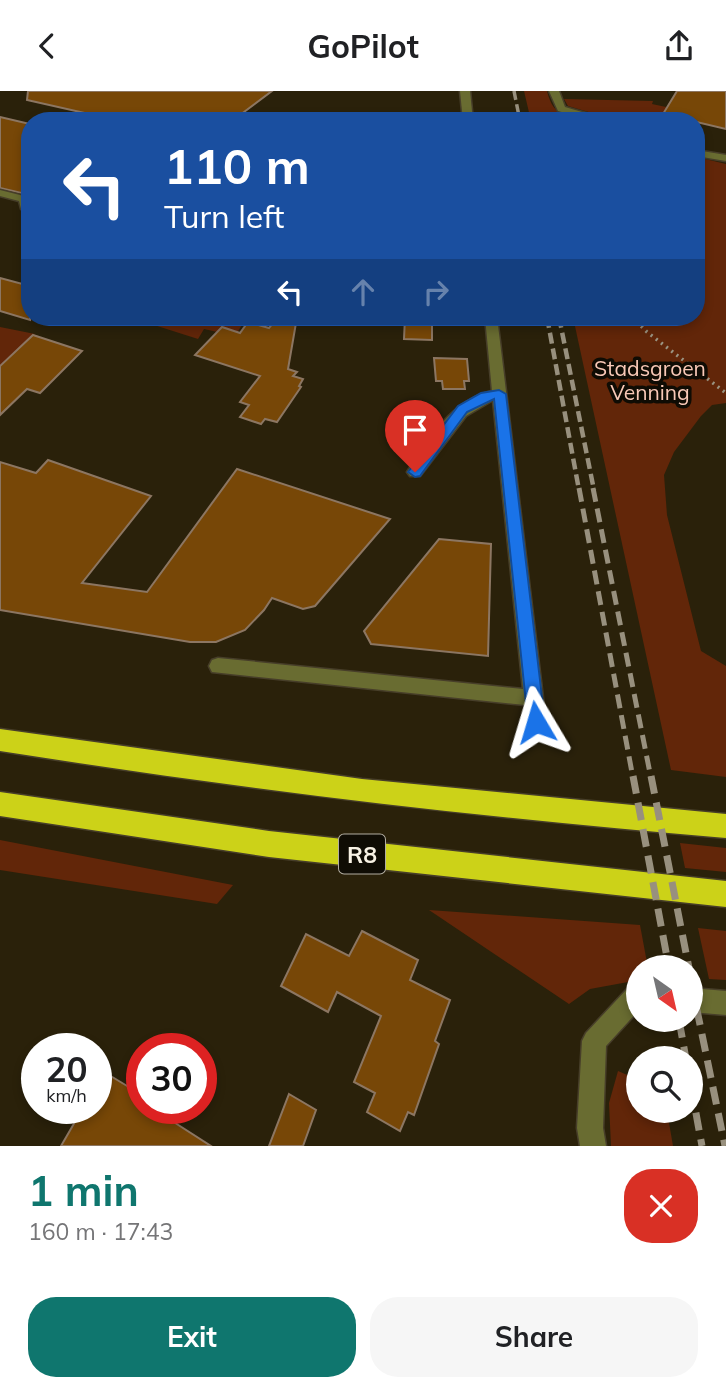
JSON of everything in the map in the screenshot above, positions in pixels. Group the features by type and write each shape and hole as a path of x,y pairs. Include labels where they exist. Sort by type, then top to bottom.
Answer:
{"highway":[{"path":"0,740 157,766 538,811 726,826"},
{"name":"R8","path":"0,804 269,844 726,894"}],"street":[{"path":"465,91 467,112"},
{"path":"554,91 561,109 573,112"},
{"path":"705,154 726,158"},
{"path":"0,193 21,198"},
{"path":"492,326 536,722"},
{"path":"415,472 462,409 485,396 499,394"},
{"path":"218,666 534,698"},
{"path":"704,1001 726,1003"},
{"path":"593,1146 590,1128 594,1041 626,1007"}],"path":[{"path":"641,326 726,393"}],"green space":[{"path":"524,91 547,91 553,107 560,112 529,112"},
{"path":"564,99 653,101 652,104 690,112 588,112 568,106"},
{"name":"Stadsgroen Venning","path":"705,159 726,164 726,403 712,405 701,416 674,452 664,475 667,515 701,651 726,666 726,777 671,770 575,326 705,326"},
{"path":"157,326 241,326 235,336 204,329 198,339"},
{"path":"0,327 35,334 0,366"},
{"path":"0,840 233,885 217,904 0,870"},
{"path":"680,843 726,848 726,872 685,868"},
{"path":"429,910 640,925 646,955 626,955 626,982 590,989 569,1004"},
{"path":"698,928 726,931 726,980 709,979"},
{"path":"618,1071 626,1074 626,1123 669,1123 673,1146 611,1146 609,1103"}],"building":[{"path":"28,91 272,91 244,112 80,112 27,100"},
{"path":"677,91 726,91 726,129 705,124 705,112 664,112"},
{"path":"0,117 21,122 21,193 0,188"},
{"path":"0,278 21,284 21,317 0,311"},
{"path":"245,326 295,326 288,369 297,372 293,376 303,379 299,386 301,387 277,422 265,419 261,424 240,417 249,405 240,402 260,376 195,355 222,327 240,333"},
{"path":"405,326 432,326 432,340 404,339"},
{"path":"33,335 82,351 40,393 27,389 0,415 0,366"},
{"path":"434,358 467,359 469,381 464,381 465,389 443,389 442,381 436,381"},
{"path":"48,460 151,496 82,583 147,592 237,469 390,519 315,606 303,609 272,598 245,630 216,642 190,642 0,610 0,462 36,473"},
{"path":"439,539 491,544 488,656 371,644 364,631"},
{"path":"362,931 418,960 410,980 450,1000 435,1041 439,1044 414,1115 408,1112 400,1131 367,1112 375,1093 354,1082 381,1016 337,992 328,1012 281,986 306,934 349,956"},
{"path":"112,1077 126,1085 126,1124 177,1124 211,1146 61,1146 74,1124 112,1124"},
{"path":"289,1094 316,1110 303,1146 269,1146"}],"railway":[{"path":"514,91 518,112"},
{"path":"549,326 579,490"},
{"path":"561,326 594,490"},
{"path":"579,488 633,778"},
{"path":"593,488 651,778"},
{"path":"633,776 667,955"},
{"path":"651,776 686,955"},
{"path":"681,1033 684,1046"},
{"path":"702,1033 725,1146"},
{"path":"698,1123 702,1146"}],"route":[{"path":"415,472 462,409 485,396 499,394 536,722"}]}
